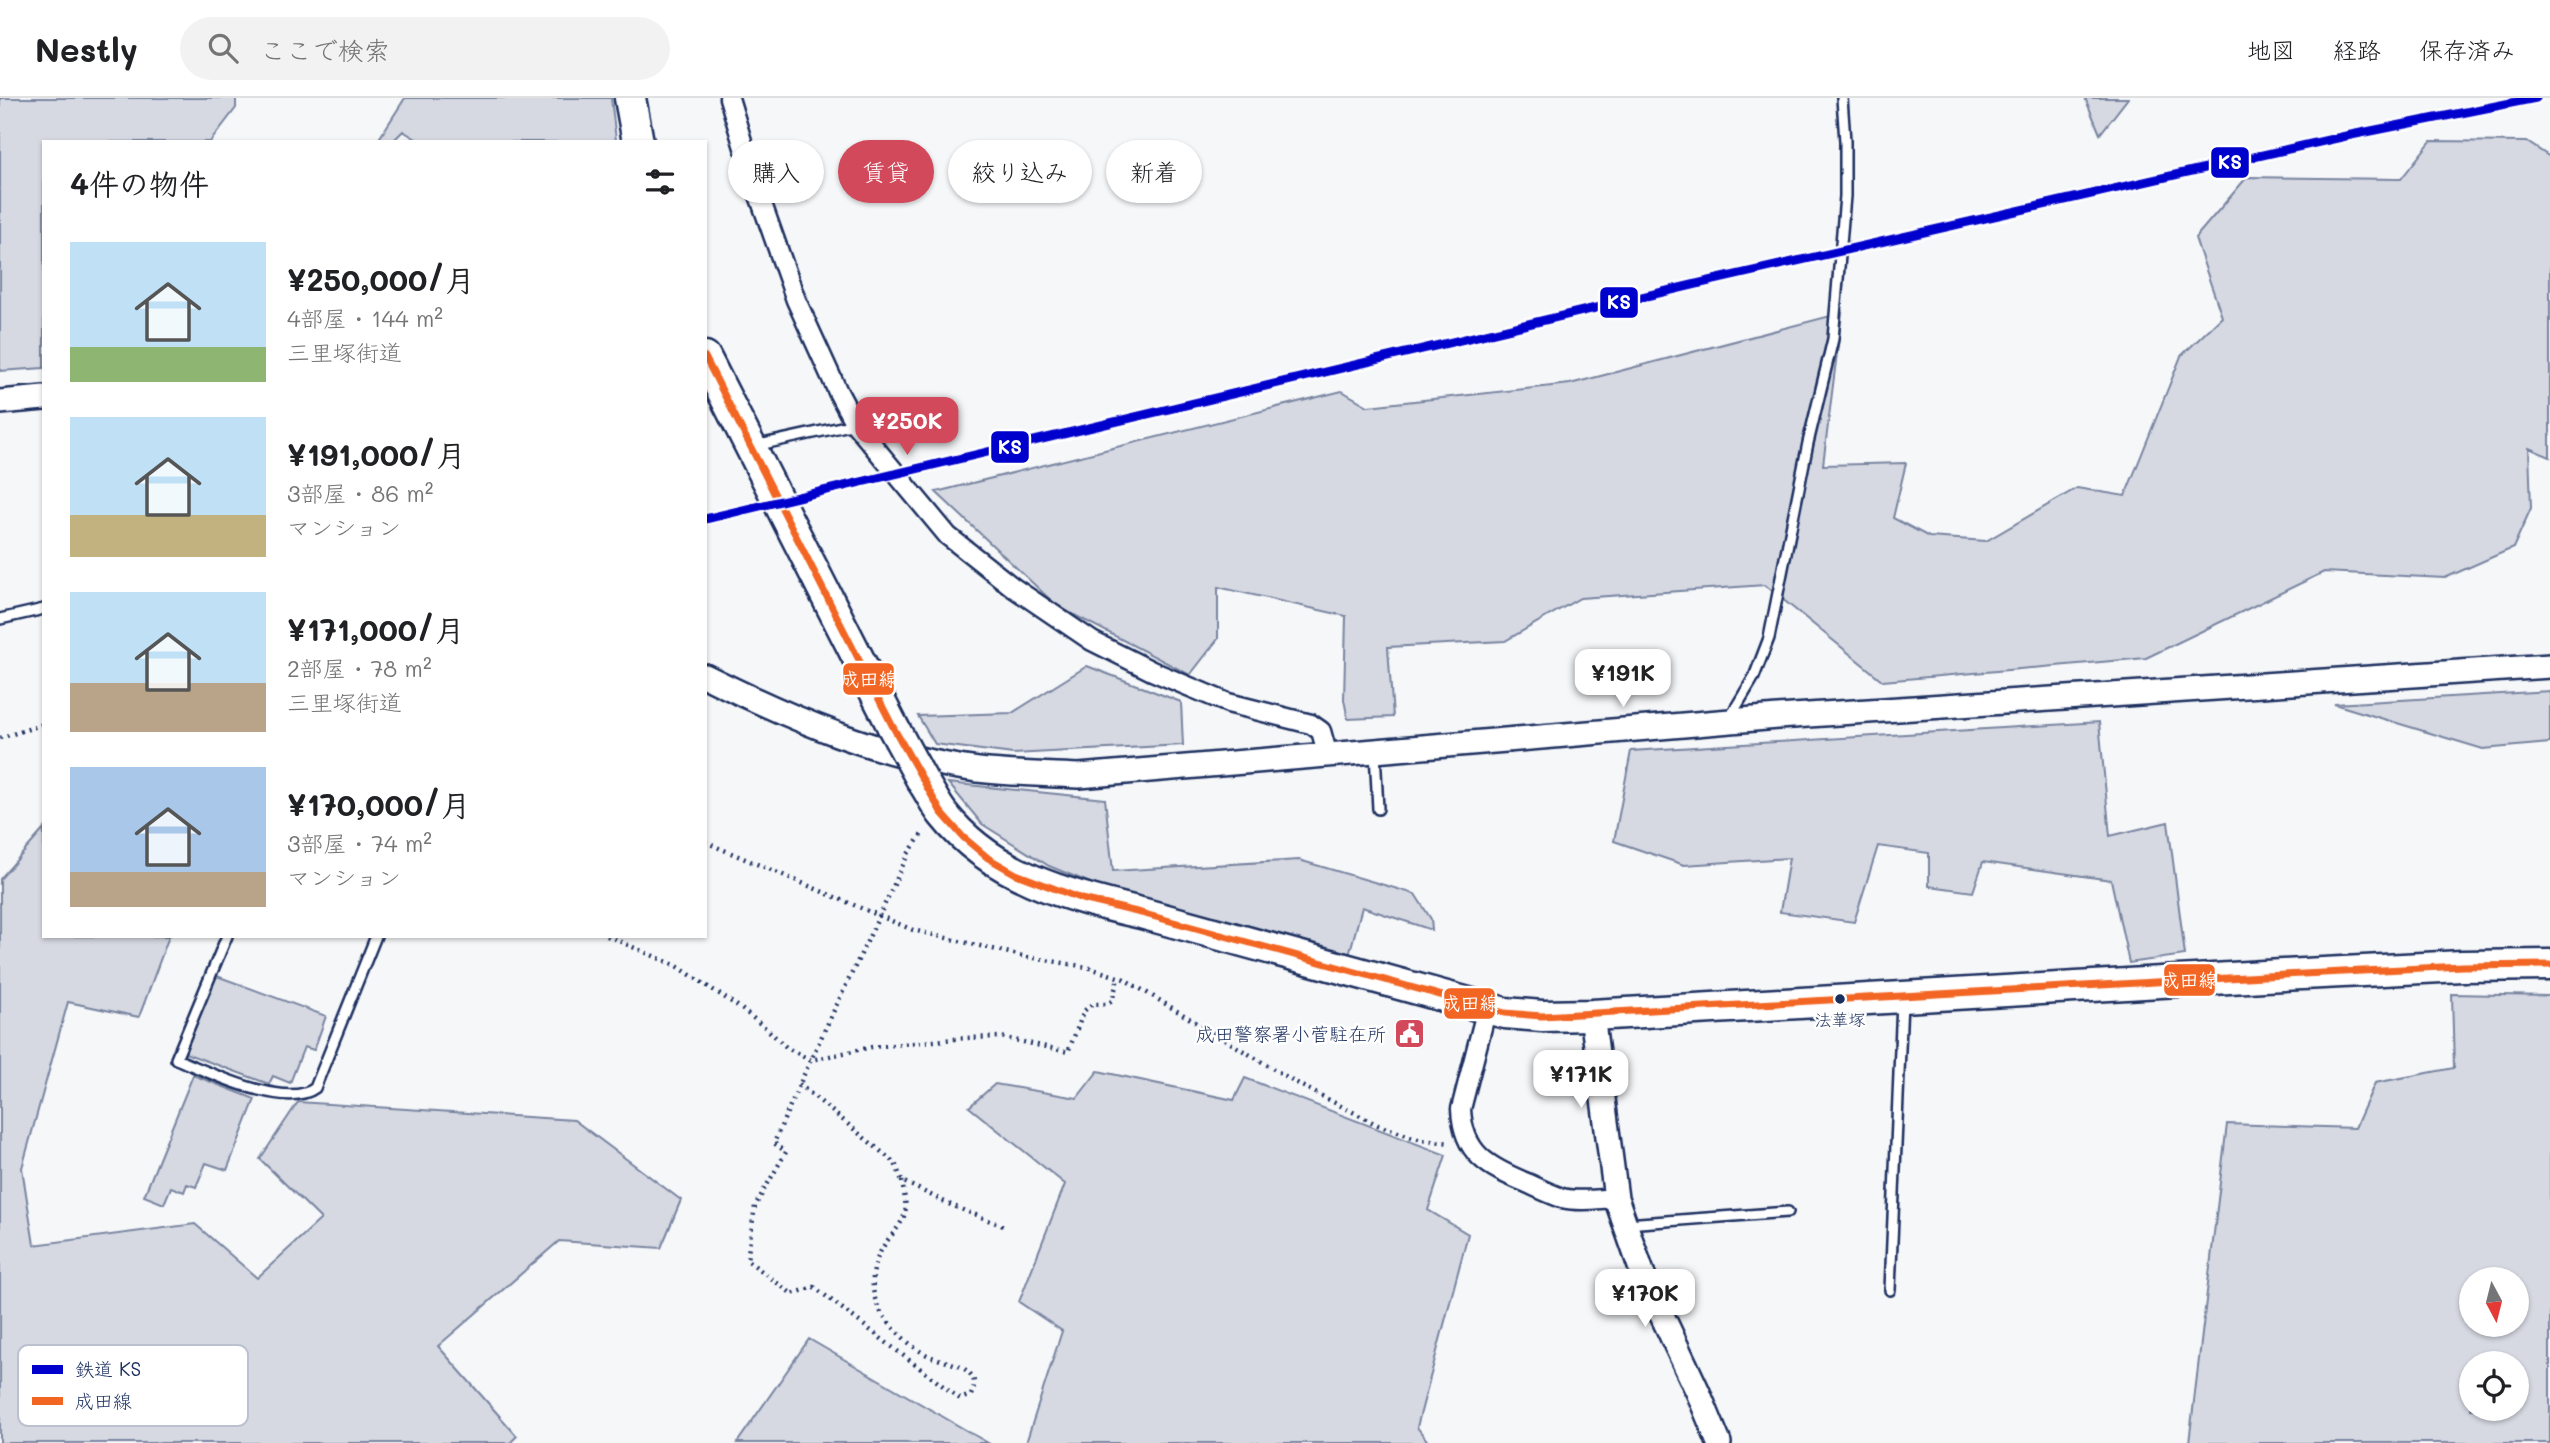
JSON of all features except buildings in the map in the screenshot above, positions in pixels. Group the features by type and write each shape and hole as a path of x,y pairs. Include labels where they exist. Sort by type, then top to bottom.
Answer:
{"main road":[{"path":"630,98 638,140"},
{"path":"707,361 893,727 941,812 963,837 989,858 1016,874 1082,900 1141,913 1505,1013 1542,1016 1592,1016 1902,996 2449,967 2550,965"}],"street":[{"path":"729,98 755,184 796,300 855,424 948,537 1092,641 1152,671 1228,703 1311,723 1321,730 1328,756"},
{"path":"0,402 42,398"},
{"path":"707,677 818,728 867,746 925,761 979,770 1079,776 1728,722 2550,666"},
{"path":"1487,1007 1461,1108 1462,1126 1467,1141 1482,1161 1562,1198 1616,1198"},
{"path":"1592,1016 1616,1198 1643,1275 1719,1443"}],"lane":[{"path":"1728,722 1754,677 1769,638 1808,443 1833,339 1845,196 1842,98"},
{"path":"749,447 855,424"},
{"path":"0,619 42,609"},
{"path":"1375,752 1378,809"},
{"path":"227,938 176,1059 258,1090 297,1097 315,1088 375,938"},
{"path":"1890,1290 1902,996"},
{"path":"1624,1224 1788,1212"}],"path":[{"path":"0,738 42,725"},
{"path":"799,1083 895,1163 902,1181 906,1212 893,1236 884,1245 871,1280 872,1293 882,1314 901,1336 930,1356 969,1372 974,1378 971,1395 960,1399 814,1287 792,1294 747,1261 755,1206 786,1152 774,1143 799,1083 908,853 941,812"},
{"path":"707,843 913,930 1022,956 1087,967 1118,978 1157,997 1302,1086 1378,1125 1421,1140 1446,1143 1467,1141"},
{"path":"612,938 677,966 738,1007 787,1048 811,1060 872,1047 965,1038 1001,1037 1068,1052 1084,1011 1091,1004 1107,1004 1112,1001 1118,978"},
{"path":"902,1181 953,1206 1006,1227"}],"shaded area":[{"path":"0,98 236,98 236,108 212,140 42,140 42,368 0,371"},
{"path":"405,98 611,98 616,140 418,140 403,131 394,140 378,140"},
{"path":"2085,98 2128,98 2100,134"},
{"path":"2431,141 2527,142 2550,157 2550,457 2529,448 2531,508 2513,548 2445,578 2324,572 2146,658 1883,681 1765,585 1580,598 1505,641 1388,647 1393,717 1348,719 1344,700 1346,616 1218,587 1218,639 1190,675 1057,606 936,492 1342,391 1368,406 1570,384 1842,313 1823,465 1906,463 1893,518 1929,537 1986,541 2077,488 2125,496 2181,356 2222,317 2195,238 2247,177 2401,179"},
{"path":"1087,666 1181,702 1183,745 1013,754 935,744 918,716 1012,713"},
{"path":"2550,691 2550,743 2483,749 2334,704"},
{"path":"2099,722 2110,836 2168,822 2185,955 2129,963 2111,880 1983,862 1973,892 1929,886 1929,853 1878,846 1854,922 1780,912 1789,858 1684,865 1614,841 1631,751"},
{"path":"948,783 1105,799 1113,871 1299,860 1415,894 1431,919 1432,930 1362,907 1349,955 1105,889 1049,866 982,824"},
{"path":"42,831 42,938 168,938 139,1017 68,1002 22,1168 34,1245 195,1224 257,1278 321,1219 260,1159 298,1102 574,1120 681,1200 661,1248 559,1241 438,1346 517,1436 510,1443 0,1443 0,879"},
{"path":"214,975 326,1016 314,1050 304,1047 290,1083 273,1076 269,1084 185,1053"},
{"path":"2452,994 2550,996 2550,1443 2189,1443 2227,1124 2355,1128 2375,1083 2454,1068"},
{"path":"1098,1071 1234,1100 1245,1078 1446,1155 1428,1210 1468,1234 1417,1427 1429,1443 1026,1443 1062,1331 1019,1302 1065,1184 969,1107 995,1084 1077,1098"},
{"path":"193,1075 255,1099 227,1170 206,1163 196,1187 187,1184 184,1192 171,1187 164,1204 144,1196"},
{"path":"809,1339 988,1443 737,1443"}],"rail line":[{"name":"KS","path":"707,519 1705,282 2346,136 2536,98"}],"transit line":[{"name":"成田線","path":"707,361 893,727 941,812 963,837 988,858 1016,874 1082,899 1505,1013 1542,1016 2264,976 2462,966 2550,965"}],"place":[{"name":"法華塚","path":"1840,999"},
{"name":"成田警察署小菅駐在所","path":"1409,1033"}]}
